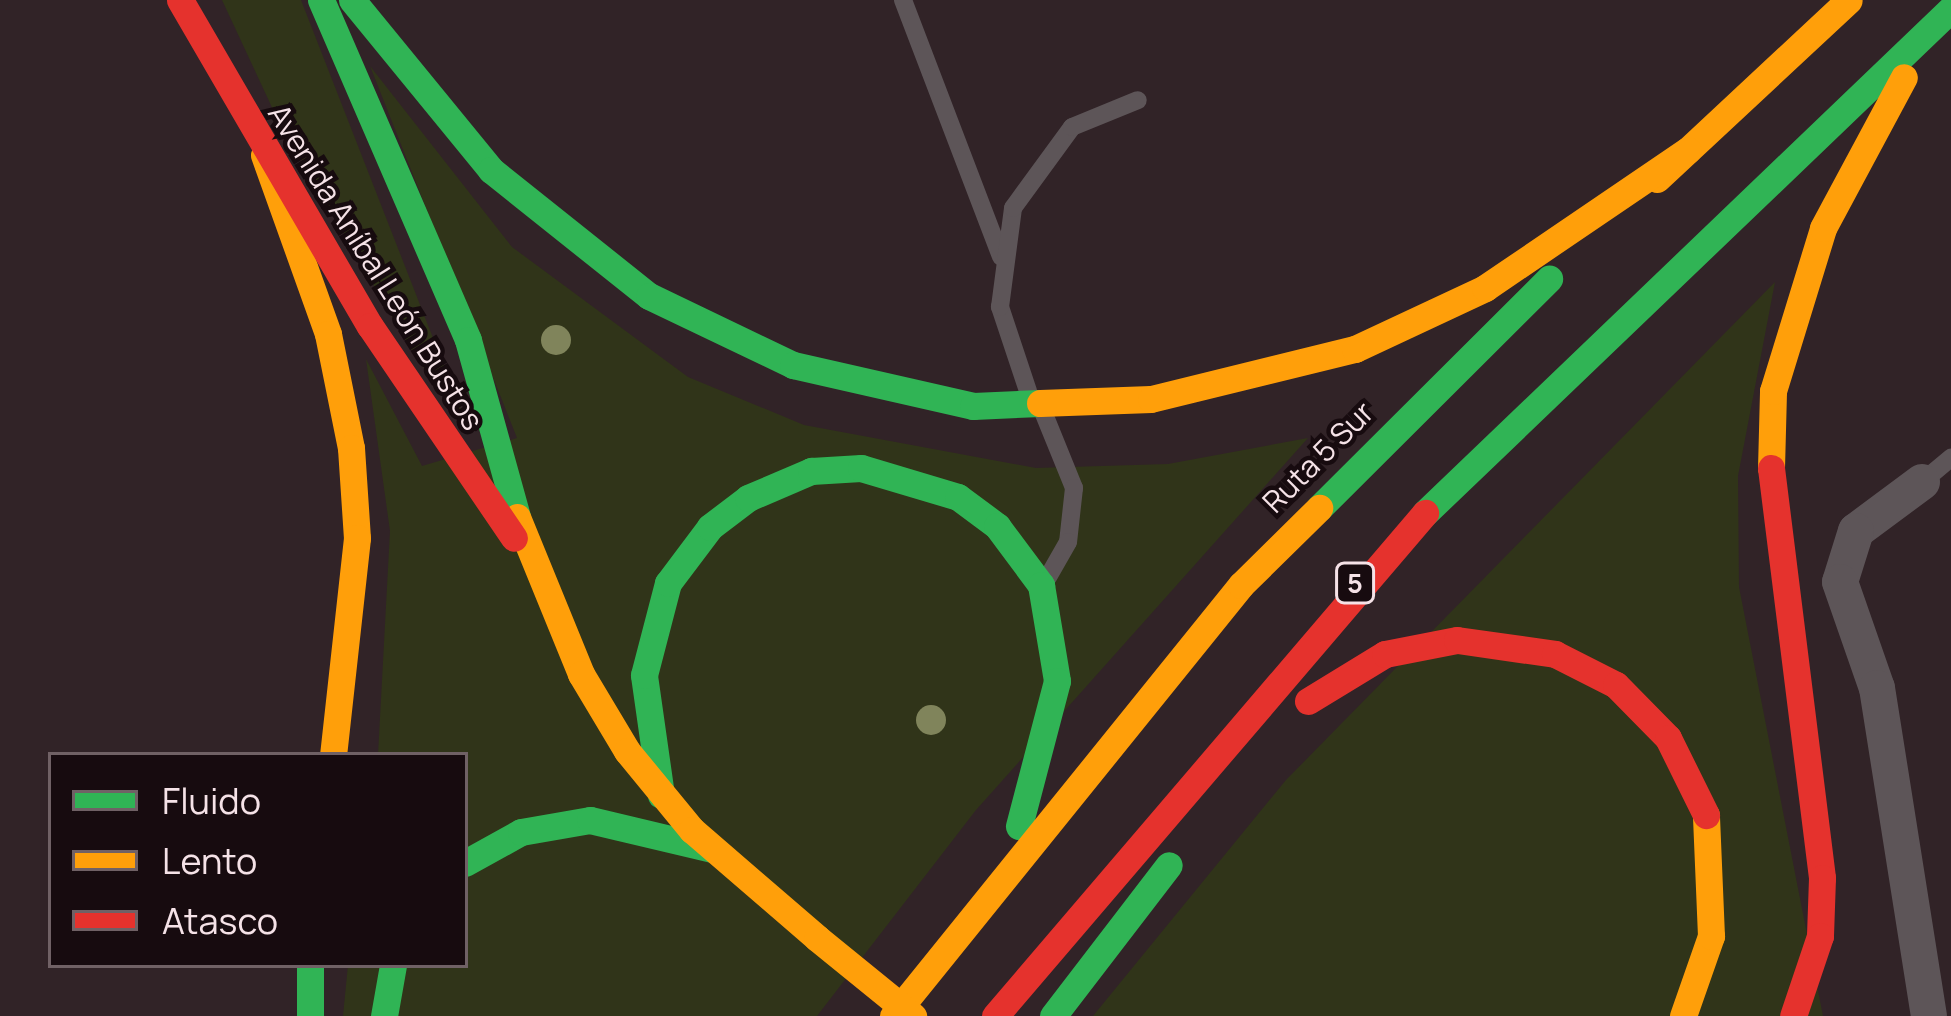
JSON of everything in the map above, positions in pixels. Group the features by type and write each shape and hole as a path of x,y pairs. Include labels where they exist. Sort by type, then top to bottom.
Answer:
{"main road":[{"name":"Avenida Aníbal León Bustos","path":"180,0 264,155 530,560 596,703 661,795 712,849 913,1016"},
{"name":"Avenida Aníbal León Bustos","path":"321,0 468,340 530,560"},
{"path":"352,0 505,184 650,296 833,378 1042,411 1234,384 1391,335 1530,261 1688,150"},
{"name":"Ruta 5 Sur","path":"893,1016 998,875 1296,525 1850,0"},
{"path":"1792,1016 1817,950 1822,878 1770,491 1773,391 1823,228 1941,19"},
{"name":"5","path":"995,1016 1372,565 1941,19"},
{"path":"264,155 328,334 353,469 353,587 332,752"},
{"path":"1501,484 1688,290 1759,190"},
{"path":"661,795 644,674 658,605 710,527 767,487 835,468 935,484 998,526 1041,585 1058,658 1055,706 998,875"},
{"path":"1374,623 1300,710 1385,654 1456,640 1555,653 1616,685 1668,738 1707,818 1711,936 1683,1016"},
{"path":"468,861 521,832 590,820 712,849"},
{"path":"1053,1016 1188,842"},
{"path":"310,968 310,1016"},
{"path":"384,1016 392,968"}],"street":[{"path":"1929,1016 1877,688 1840,569 1856,531 1936,476"}],"lane":[{"path":"903,0 1001,257"},
{"path":"1041,585 1068,542 1074,502 1069,461 1005,335 1001,257 1013,208 1054,144 1091,114 1138,100"},
{"path":"1936,476 1951,458"}],"green space":[{"path":"222,0 301,0 467,425 414,355 276,116"},
{"path":"370,66 512,247 688,377 804,425 1036,468 1168,464 1308,438 976,810 817,1016 343,1016 348,968 468,968 468,752 378,752 390,531 366,359 422,466 517,438"},
{"path":"1775,282 1738,476 1739,587 1823,1016 1093,1016 1286,780"}],"traffic: fast":[{"path":"321,0 468,340 517,517"},
{"path":"352,0 491,170 649,296 793,365 973,406 1040,403"},
{"path":"1425,513 1951,9"},
{"path":"1319,508 1549,279"},
{"path":"661,795 644,675 668,583 710,527 748,498 811,471 861,468 958,497 997,526 1041,585 1057,681 1019,826"},
{"path":"468,861 521,832 590,820 712,849"},
{"path":"1053,1016 1169,865"},
{"path":"310,968 310,1016"},
{"path":"384,1016 392,968"}],"traffic: slow":[{"path":"1657,179 1849,0"},
{"path":"1771,468 1773,391 1823,228 1904,77"},
{"path":"1040,403 1151,399 1355,349 1485,288 1688,150"},
{"path":"264,155 328,334 351,448 357,538 333,752"},
{"path":"893,1016 1241,585 1319,508"},
{"path":"517,517 581,674 627,751 692,830 817,938"},
{"path":"1683,1016 1711,936 1706,815"},
{"path":"817,938 913,1016"}],"traffic: jam":[{"path":"180,0 370,326 514,538"},
{"path":"1771,468 1822,878 1820,936 1793,1016"},
{"path":"995,1016 1425,513"},
{"path":"1308,701 1385,654 1457,640 1555,654 1616,685 1668,738 1706,815"}]}
